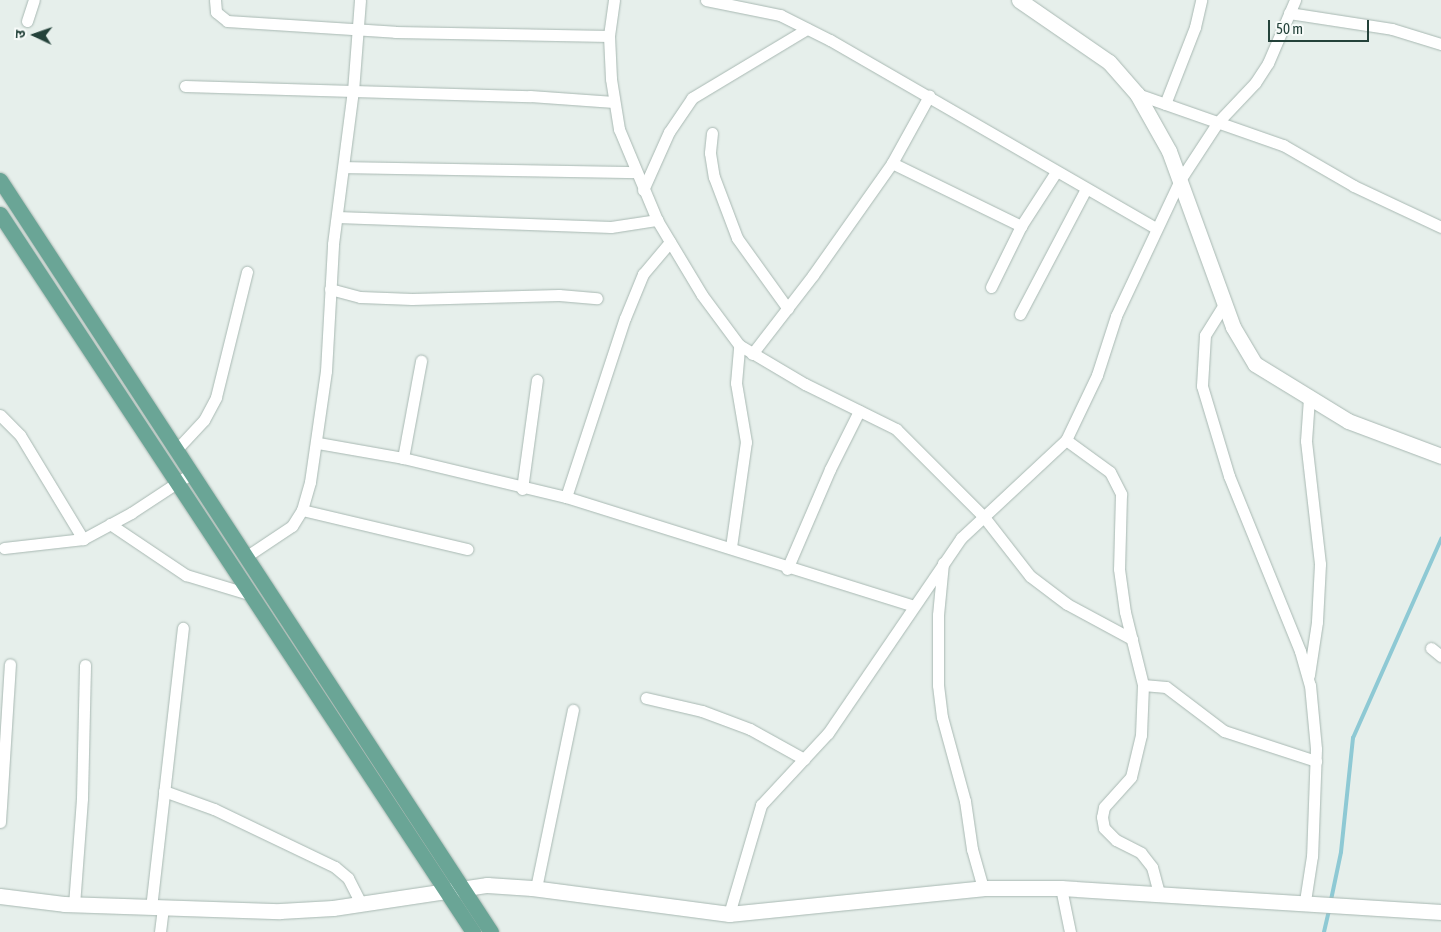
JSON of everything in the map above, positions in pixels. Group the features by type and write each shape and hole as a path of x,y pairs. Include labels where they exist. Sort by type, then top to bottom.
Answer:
{"main road":[{"path":"1019,0 1109,62 1137,94 1169,151 1233,327 1255,364 1348,421 1441,456"},
{"path":"0,180 247,556 461,888 492,932"},
{"path":"0,214 473,932"},
{"path":"80,337 97,328"},
{"path":"0,896 74,905 280,911 361,903 461,888 536,888 729,914 983,888 1061,888 1441,912"}],"street":[{"path":"27,21 34,0"},
{"path":"215,0 216,12 226,21 358,30 609,36"},
{"path":"247,556 292,526 302,510 318,443 326,371 330,289 353,90 360,0"},
{"path":"614,0 609,36 614,102 619,129 635,172 657,220 702,295 739,345 752,354 896,429 984,517 1030,576 1067,604 1132,639"},
{"path":"706,0 780,15 808,29 929,96 1056,172 1155,228"},
{"path":"1166,104 1196,27 1201,0"},
{"path":"729,914 761,804 828,733 943,560 984,517 1066,440 1086,401 1116,316 1155,228 1180,180 1218,122 1255,83 1268,63 1295,0"},
{"path":"1288,13 1392,29 1441,44"},
{"path":"643,190 669,132 692,98 808,29"},
{"path":"185,86 353,90 614,102"},
{"path":"1137,94 1282,145 1354,186 1441,227"},
{"path":"752,354 788,309 892,162 929,96"},
{"path":"712,133 710,154 714,177 733,229 755,267 788,309"},
{"path":"892,162 1021,226"},
{"path":"344,167 635,172"},
{"path":"991,287 1021,226 1056,172"},
{"path":"1020,314 1086,189"},
{"path":"337,217 611,227 657,220"},
{"path":"566,498 625,318 643,274 670,242"},
{"path":"176,450 204,420 216,397 247,272"},
{"path":"330,289 360,296 412,299 559,295 597,298"},
{"path":"1225,303 1205,335 1202,386 1207,410 1309,680"},
{"path":"731,547 746,442 736,383 739,345"},
{"path":"403,458 421,361"},
{"path":"522,489 537,380"},
{"path":"1306,902 1312,856 1316,761 1309,680 1317,622 1320,564 1306,441 1309,398"},
{"path":"787,569 830,469 859,411"},
{"path":"0,415 20,435 83,538"},
{"path":"1066,440 1110,472 1121,494 1119,570 1143,685 1141,735 1131,777 1104,807 1102,817 1104,828 1116,840 1141,853 1152,867 1159,894"},
{"path":"318,443 403,458 522,489 566,498 731,547 787,569 839,581 913,606"},
{"path":"4,548 83,538 110,524 192,473"},
{"path":"302,510 467,549"},
{"path":"110,524 186,575 252,595"},
{"path":"943,560 938,615 938,685 942,717 965,801 972,849 983,888"},
{"path":"160,932 157,908 164,791 183,628"},
{"path":"1431,648 1441,656"},
{"path":"0,822 10,664"},
{"path":"74,905 82,798 86,665"},
{"path":"1143,685 1166,687 1224,731 1316,761"},
{"path":"646,698 702,711 750,729 804,759"},
{"path":"536,888 573,710"},
{"path":"164,791 214,809 335,866 348,878 361,903"},
{"path":"1061,888 1070,932"}],"waterway":[{"path":"1331,900 1341,852 1353,738 1441,539"},
{"path":"1324,932 1330,907"}]}
